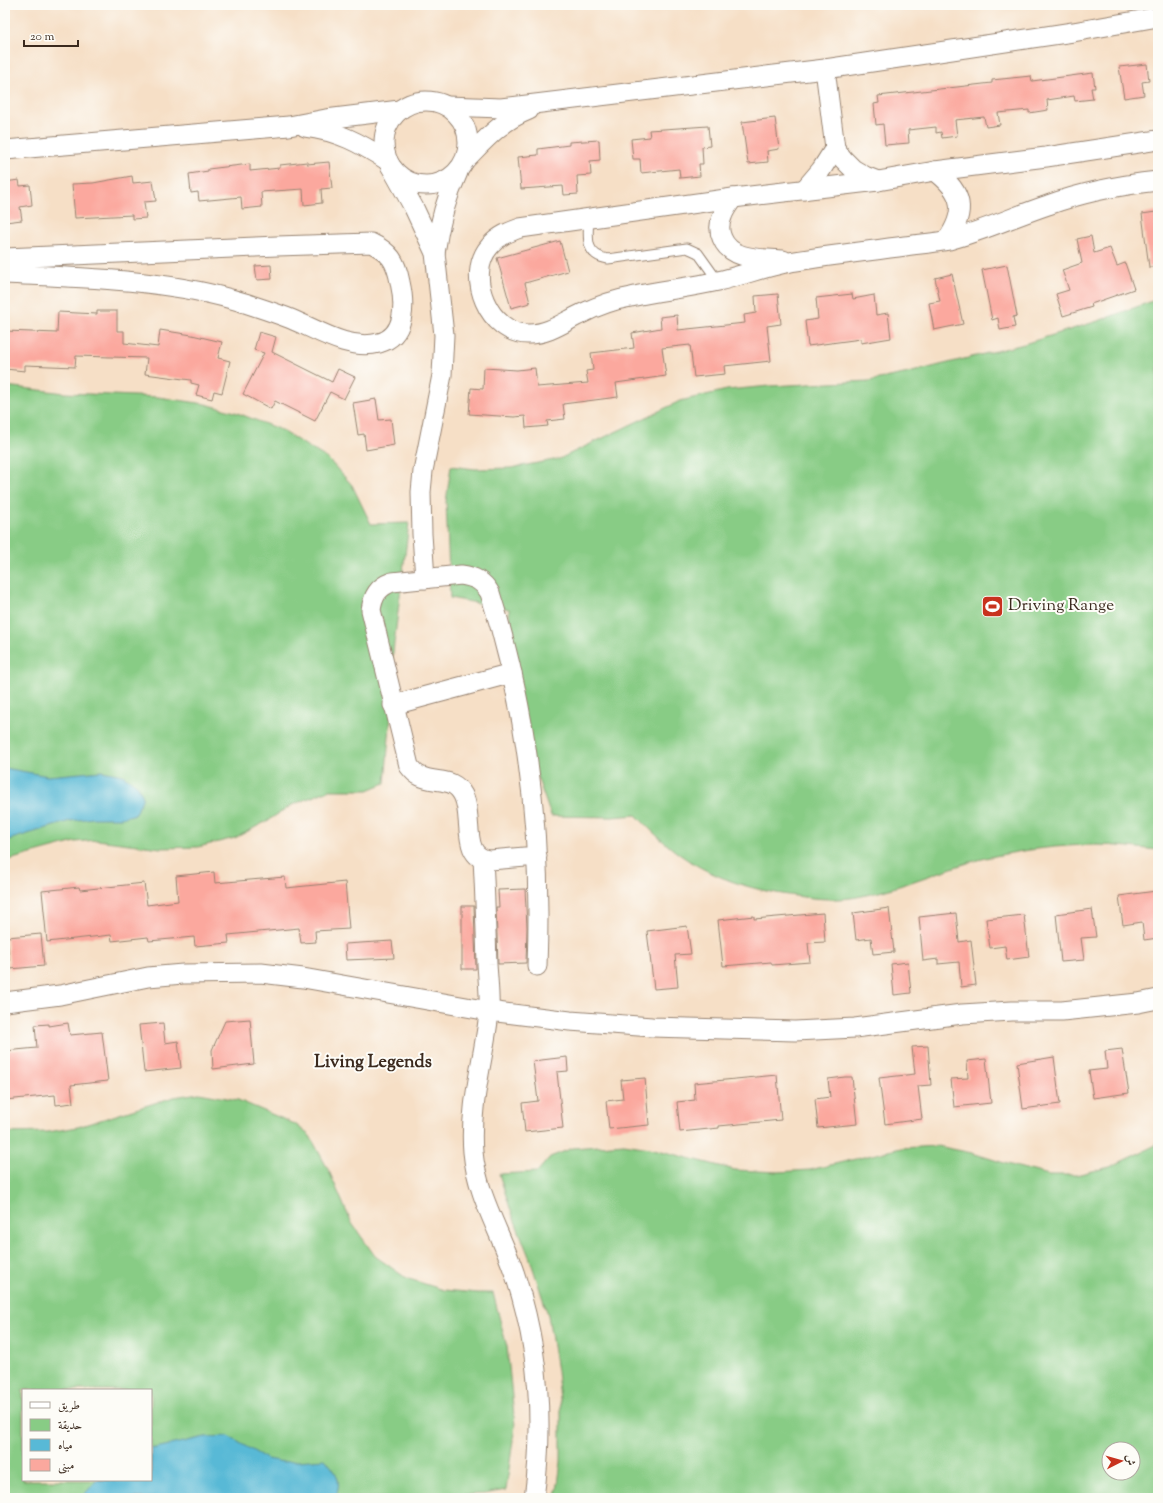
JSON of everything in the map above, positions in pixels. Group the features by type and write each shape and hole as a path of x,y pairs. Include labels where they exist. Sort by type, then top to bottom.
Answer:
{"street":[{"path":"5,150 289,126 326,119 400,110 415,102 423,101 431,101 447,106 501,108 825,69 1073,32 1158,17"},
{"path":"825,69 835,148 853,169 878,181"},
{"path":"289,126 320,129 356,141 389,163 394,171 405,180 426,186 447,180 500,125 519,114 549,102"},
{"path":"425,579 421,492 423,471 442,375 444,335 435,253 442,211 449,191 468,150 466,130 462,120 456,112 447,106"},
{"path":"400,110 386,129 384,146 389,163 414,208 435,253"},
{"path":"1158,140 1046,157 935,171 878,181 733,198 520,228 503,234 489,247 481,264 480,283 489,312 499,323 512,331 527,334 542,333 560,326 597,306 615,300 718,281 794,261 947,240 981,230 1047,205 1089,192 1158,181"},
{"path":"804,190 821,170 835,148"},
{"path":"935,171 953,187 958,197 960,208 959,219 955,229 947,240"},
{"path":"733,198 722,216 720,225 720,234 724,243 731,250 739,254 794,261"},
{"path":"5,258 291,245 371,243 383,249 393,259 399,274 402,290 402,318 398,329 391,338 380,343 357,345 346,343 290,318 251,305 197,291 149,282 5,274"},
{"path":"537,856 483,859 477,856 472,851 468,811 462,793 447,781 428,779 414,772 409,766 372,618 372,603 374,595 385,585 392,582 461,575 470,576 485,585 493,604 512,673 527,754 534,805 537,856 537,966"},
{"path":"393,705 512,673"},
{"path":"483,859 489,1011 475,1101 472,1129 473,1153 477,1177 484,1200 517,1279 531,1339 536,1369 539,1432 538,1465 534,1498"},
{"path":"5,1002 60,995 148,977 183,974 261,973 303,978 489,1011 570,1021 652,1027 794,1031 855,1028 962,1014 1012,1011 1062,1011 1138,1003 1158,999"}],"lane":[{"path":"589,218 588,241 590,248 594,254 601,258 608,259 687,248 698,254 718,281"}],"green space":[{"path":"1158,299 1158,850 1095,845 1029,850 974,861 894,888 854,898 821,899 760,890 709,872 678,854 636,815 612,817 551,816 528,751 513,681 509,609 450,598 446,502 451,466 475,469 511,468 559,459 680,401 727,390 770,386 869,381 904,374 1024,344 1098,321"},
{"path":"5,386 65,393 158,397 205,404 235,412 281,430 328,459 352,485 371,524 409,523 392,660 391,714 385,783 368,790 329,790 292,805 267,821 235,838 198,847 161,848 97,840 75,842 5,861"},
{"path":"199,1093 238,1100 295,1124 310,1136 329,1171 351,1222 375,1256 406,1278 444,1290 493,1293 507,1347 515,1426 506,1490 484,1494 416,1496 411,1498 5,1498 5,1133 48,1132 78,1127 174,1097"},
{"path":"624,1144 650,1148 735,1170 778,1172 810,1170 901,1148 937,1146 972,1153 1049,1175 1076,1175 1110,1167 1158,1144 1158,1498 556,1498 561,1462 561,1409 557,1371 548,1315 530,1259 511,1211 499,1174 537,1172 550,1157 573,1148"}],"water":[{"path":"5,768 48,776 102,771 123,775 138,786 143,797 136,814 121,818 93,818 70,821 5,841"},
{"path":"228,1436 267,1459 283,1462 325,1459 337,1477 338,1486 335,1498 81,1498 96,1481 152,1481 152,1449 205,1437"}],"building":[{"path":"1147,64 1149,81 1142,82 1144,95 1124,98 1119,67"},
{"path":"1093,73 1095,88 1091,88 1093,99 1075,101 1074,96 1047,100 1048,110 1029,113 1029,110 998,113 1000,125 986,127 984,117 955,120 957,136 942,138 941,132 936,133 936,127 908,130 909,143 885,145 883,124 876,125 874,104 879,103 878,96 992,83 992,80 1031,76 1032,81"},
{"path":"775,118 779,149 767,151 768,162 748,164 742,122"},
{"path":"708,126 710,146 702,147 703,164 699,164 700,176 680,178 679,169 641,173 640,159 633,159 631,139 650,137 649,130"},
{"path":"599,140 600,160 590,161 591,175 577,176 578,194 564,195 563,186 521,189 518,157 538,155 538,149 569,145 569,142"},
{"path":"307,162 307,164 329,162 332,188 321,189 322,203 304,205 303,189 261,192 262,207 242,209 241,197 199,201 198,192 191,193 189,174 208,171 208,169 250,164 250,171 280,168 280,165"},
{"path":"132,176 133,183 153,181 156,201 144,202 146,218 132,219 132,215 75,218 72,184 93,183"},
{"path":"19,180 20,186 30,185 32,205 20,207 22,220 5,222 5,182"},
{"path":"1156,212 1158,224 1158,267 1149,267 1142,214"},
{"path":"1091,236 1094,253 1110,248 1117,266 1125,263 1134,289 1091,304 1092,307 1063,316 1056,294 1069,290 1062,270 1082,263 1077,239"},
{"path":"560,241 568,271 525,283 530,303 511,308 497,258"},
{"path":"271,265 272,279 257,280 255,266"},
{"path":"1007,265 1017,316 1013,317 1015,327 1000,330 998,318 992,320 982,270"},
{"path":"952,274 963,324 934,330 929,303 940,301 935,278"},
{"path":"778,294 781,324 767,326 771,361 724,366 725,374 694,377 690,345 662,348 666,376 616,383 618,397 563,404 565,419 547,421 548,426 526,428 525,416 514,417 469,414 471,388 483,389 484,368 517,370 535,368 537,387 588,383 586,371 593,370 591,353 634,348 632,333 661,328 660,317 677,315 678,330 745,323 744,315 756,313 755,296"},
{"path":"852,294 853,299 874,295 876,315 888,313 891,338 861,343 861,339 808,346 805,321 818,319 816,298"},
{"path":"97,311 117,311 117,331 124,331 124,343 158,347 160,330 222,342 218,358 230,361 222,393 214,391 212,399 196,395 199,385 191,383 191,380 145,374 147,358 76,356 75,367 25,365 25,371 5,369 5,331 57,333 58,312 97,314"},
{"path":"259,332 276,337 272,352 332,382 338,369 355,377 344,399 330,392 315,421 275,401 271,409 243,394 264,353 254,350"},
{"path":"376,399 379,420 391,419 394,445 366,450 364,434 358,435 353,403"},
{"path":"214,872 215,883 285,877 286,888 345,882 349,929 315,931 316,942 301,943 299,928 228,935 229,943 195,946 194,937 149,941 148,937 112,941 111,935 47,942 42,891 79,887 80,890 144,883 147,905 178,901 176,876"},
{"path":"525,889 527,927 526,963 498,964 496,907 499,907 498,890"},
{"path":"1156,891 1158,907 1158,938 1144,940 1142,922 1123,925 1119,896"},
{"path":"462,906 474,906 476,969 462,969"},
{"path":"889,908 894,952 873,954 871,938 856,940 853,913"},
{"path":"1092,909 1096,937 1081,938 1084,960 1061,962 1056,914"},
{"path":"823,913 825,942 808,943 810,962 772,965 771,962 723,966 718,920 754,916 754,919"},
{"path":"956,913 959,942 971,940 976,985 961,987 959,962 938,964 938,959 923,961 919,917"},
{"path":"1024,915 1029,957 1007,960 1005,946 990,948 986,919"},
{"path":"687,926 691,954 675,955 678,987 654,989 647,931"},
{"path":"41,934 44,966 10,969 7,937"},
{"path":"392,941 394,958 346,960 345,944"},
{"path":"908,962 911,993 894,995 891,964"},
{"path":"250,1019 254,1064 213,1069 212,1050 225,1021"},
{"path":"68,1023 70,1035 102,1032 108,1081 71,1085 73,1103 56,1105 55,1095 5,1100 5,1051 37,1048 35,1025 49,1024 49,1026"},
{"path":"163,1023 165,1043 178,1041 181,1068 144,1072 139,1025"},
{"path":"928,1046 931,1085 918,1086 922,1119 885,1124 879,1078 915,1074 912,1047"},
{"path":"1122,1049 1129,1093 1093,1098 1089,1071 1107,1069 1105,1051"},
{"path":"567,1057 568,1071 557,1072 563,1128 525,1132 522,1103 538,1101 533,1061"},
{"path":"1054,1057 1060,1104 1023,1109 1017,1063"},
{"path":"986,1059 991,1103 954,1107 951,1079 968,1078 967,1061"},
{"path":"777,1075 781,1120 719,1126 719,1128 680,1132 677,1102 695,1100 694,1083"},
{"path":"852,1077 857,1124 818,1128 815,1099 830,1097 828,1079"},
{"path":"645,1078 649,1125 609,1129 606,1101 623,1099 621,1080"}],"place":[{"name":"Driving Range","path":"992,606"}],"district":[{"name":"Living Legends","path":"373,1063"}]}
